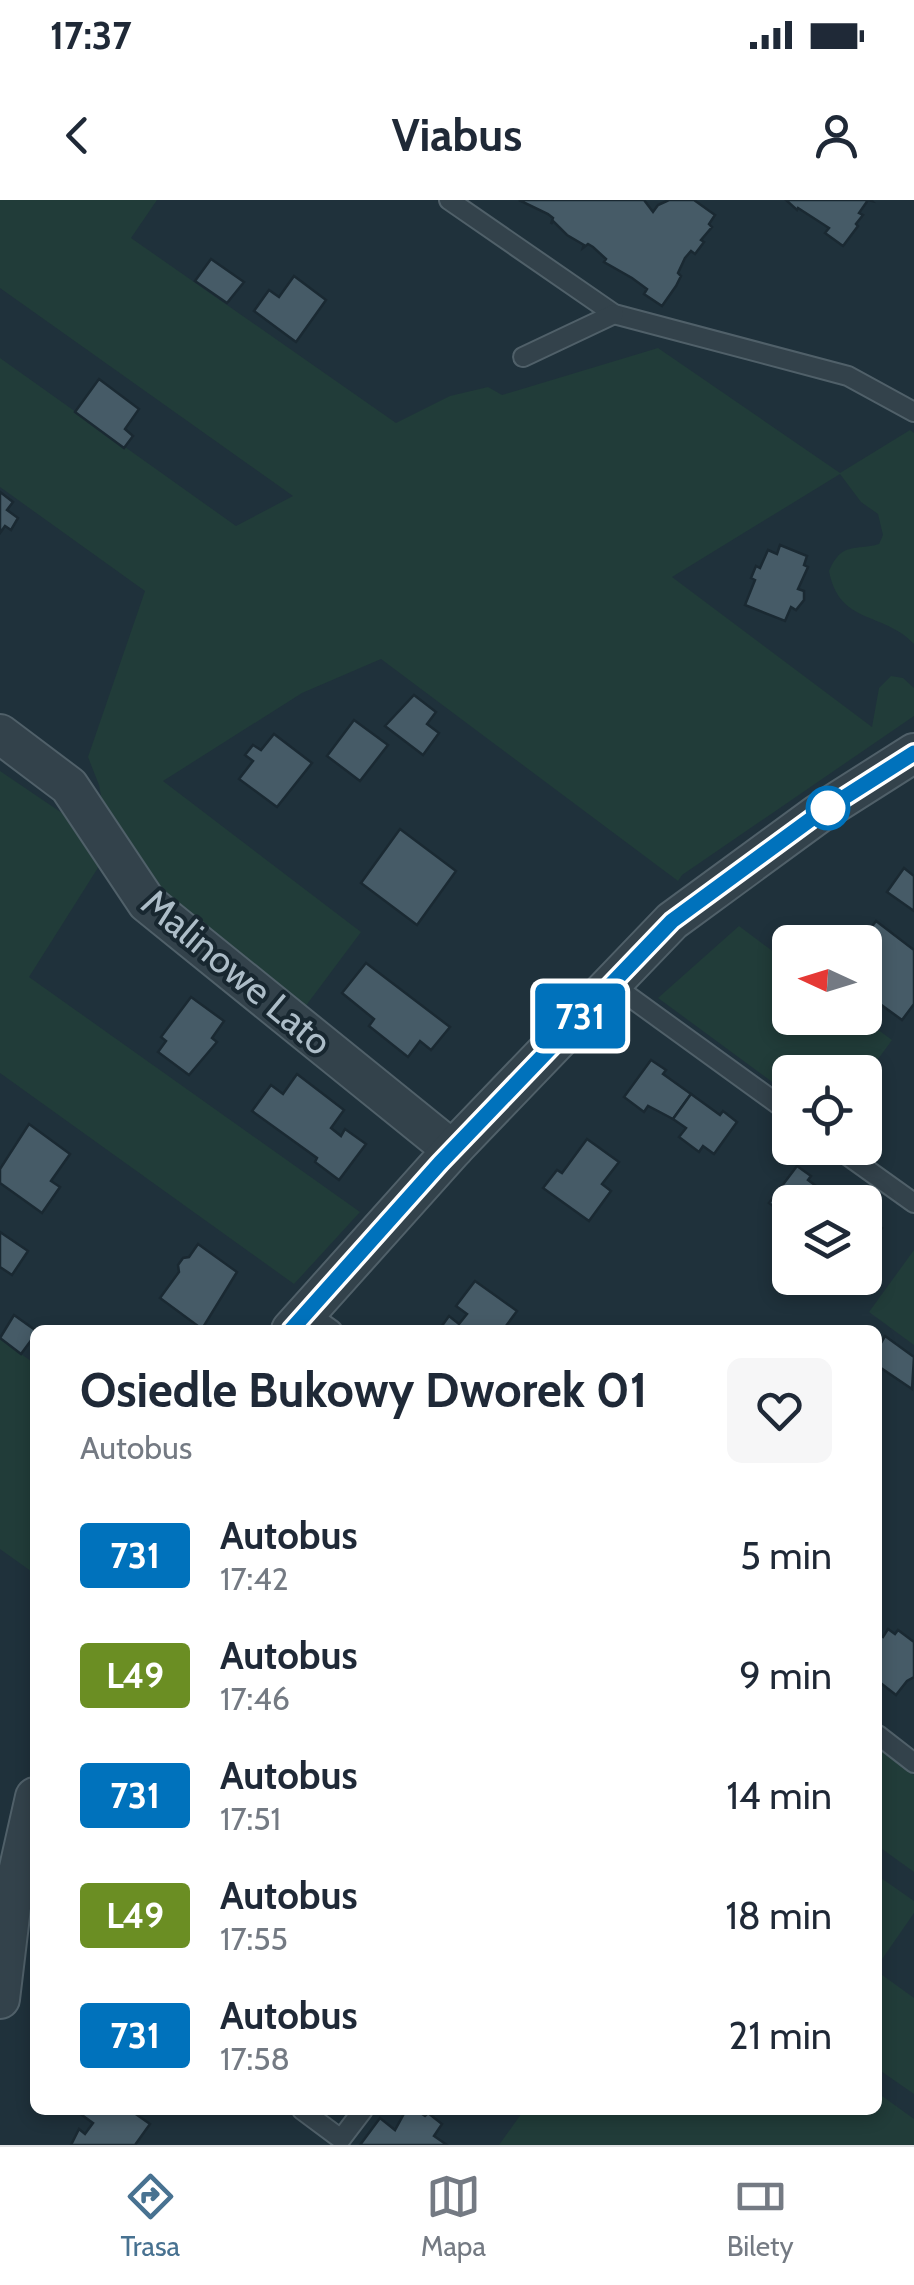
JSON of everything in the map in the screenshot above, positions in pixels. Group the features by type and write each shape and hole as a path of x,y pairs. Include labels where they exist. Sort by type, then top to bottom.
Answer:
{"street":[{"name":"Malinowe Lato","path":"0,734 69,786 147,902 454,1148"},
{"path":"310,1324 454,1148 672,921 818,814 914,753"},
{"path":"0,1999 24,1908 30,1848"}],"lane":[{"path":"449,200 614,314 848,376 914,412"},
{"path":"523,356 614,314"},
{"path":"612,984 772,1100"},
{"path":"861,1165 914,1203"},
{"path":"882,1739 914,1762"},
{"path":"309,2115 341,2138 358,2115"}],"green space":[{"path":"0,200 157,200 131,238 396,423 450,396 488,387 502,395 658,348 840,473 910,430 914,433 914,644 889,626 852,609 834,588 829,571 839,555 879,544 883,535 878,514 861,502 840,474 672,577 872,727 879,688 891,676 903,678 914,688 914,716 678,881 381,659 302,693 163,781 361,932 299,1015 142,886 107,826 99,785 88,757 145,591 0,487 0,358 236,526 293,496 0,288"},
{"path":"0,771 90,832 106,855 29,977 360,1212 294,1284 0,1073"},
{"path":"739,926 772,951 772,1035 882,1033 892,1040 881,1055 772,1055 772,1082 658,998"},
{"path":"914,1250 914,1345 869,1312"},
{"path":"0,1339 30,1360 30,1570 0,1549"},
{"path":"882,1751 914,1775 914,1872 882,1849"},
{"path":"882,1879 914,1901 914,1913 882,1959"},
{"path":"882,1975 914,1998 914,2094 882,2072"},
{"path":"882,2096 914,2119 914,2145 499,2145 520,2115 882,2115"}],"building":[{"path":"519,200 644,200 653,212 669,200 694,200 715,215 709,224 712,227 701,240 704,242 695,254 691,251 685,258 678,273 681,276 662,306 644,294 647,289 604,262 606,259 593,247 588,244 583,248 553,221 551,224 553,218 548,214"},
{"path":"786,200 868,200 859,213 863,215 858,226 843,246 825,233 829,228"},
{"path":"211,259 244,282 227,303 195,281"},
{"path":"294,276 326,300 296,342 254,311 269,290 279,297"},
{"path":"99,379 139,409 125,429 133,436 124,448 75,412"},
{"path":"0,492 13,502 7,510 18,518 11,530 5,526 0,533"},
{"path":"780,545 807,556 804,565 808,567 798,589 804,591 804,600 796,610 791,607 785,621 745,605 756,566 760,568 768,550 777,554"},
{"path":"414,695 436,712 427,724 439,733 423,755 385,726"},
{"path":"354,720 388,745 360,781 327,756"},
{"path":"274,734 312,763 277,807 239,779 253,761 245,755 253,745 261,750"},
{"path":"400,829 456,871 417,925 361,883"},
{"path":"904,868 914,876 914,911 887,892"},
{"path":"882,926 914,950 914,1004 902,1020 882,1005"},
{"path":"366,963 450,1027 431,1050 420,1041 408,1057 369,1026 374,1019 342,993"},
{"path":"191,997 224,1021 212,1038 217,1042 189,1075 158,1052 166,1041 161,1037"},
{"path":"651,1060 691,1094 673,1119 648,1106 644,1112 624,1097"},
{"path":"297,1074 344,1110 331,1128 341,1136 345,1129 366,1144 339,1180 315,1162 317,1158 252,1111 271,1085 283,1094"},
{"path":"691,1094 737,1122 714,1154 703,1146 699,1152 679,1137 686,1128 673,1119"},
{"path":"29,1124 70,1154 51,1181 60,1187 42,1213 0,1183 0,1169"},
{"path":"587,1139 619,1162 602,1184 611,1191 589,1221 543,1188 557,1170 562,1173"},
{"path":"797,1166 811,1176 808,1180 815,1185 783,1185"},
{"path":"0,1232 28,1251 12,1275 0,1267"},
{"path":"198,1244 237,1272 204,1325 197,1325 160,1298 179,1272 178,1265"},
{"path":"475,1281 517,1311 507,1325 443,1325 449,1316 459,1324 467,1314 456,1306"},
{"path":"14,1315 30,1326 30,1342 21,1354 0,1338"},
{"path":"885,1336 914,1357 912,1389 882,1369"},
{"path":"888,1629 895,1634 898,1630 914,1642 914,1677 896,1695 882,1684 883,1637"},
{"path":"82,2115 137,2115 150,2124 135,2145 71,2145 79,2129 85,2134 93,2123"},
{"path":"403,2115 431,2115 442,2124 434,2136 447,2145 360,2145 380,2118 395,2130"}],"bus line":[{"name":"731","path":"295,1325 440,1163 672,921 818,814 914,753"}]}
